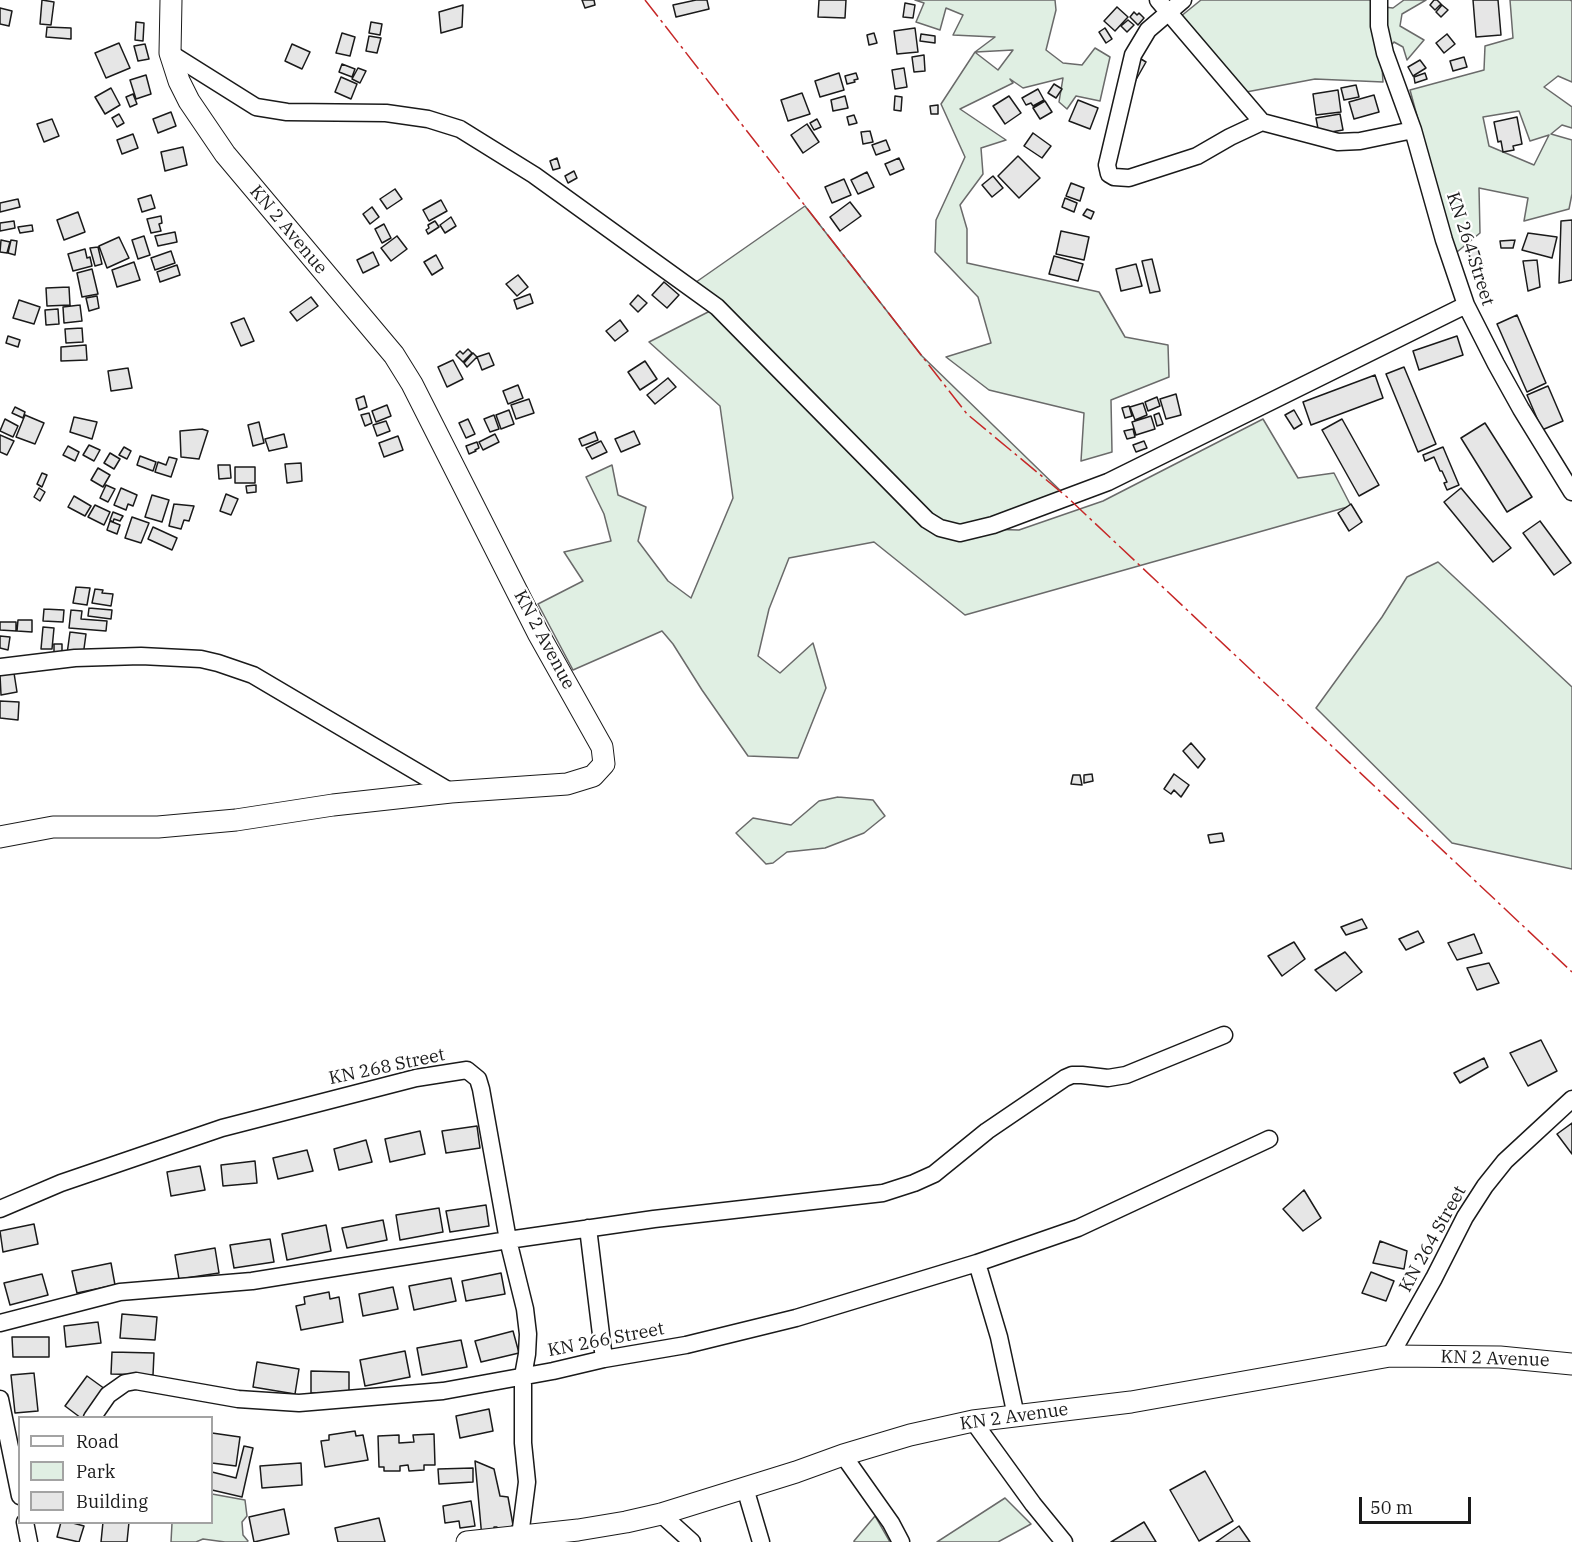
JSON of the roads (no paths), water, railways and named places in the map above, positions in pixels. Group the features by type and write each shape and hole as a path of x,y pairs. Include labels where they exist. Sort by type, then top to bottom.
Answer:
{"main road":[{"name":"KN 2 Avenue","path":"0,837 53,827 158,827 236,820 333,805 451,792 567,784 593,776 604,764 602,747 538,633 412,384 394,355 225,154 189,101 179,81 170,53 171,0"},
{"name":"KN 2 Avenue","path":"482,1541 616,1524 662,1514 843,1455 910,1435 973,1421 1131,1402 1390,1356 1500,1357 1572,1364"}],"street":[{"path":"1183,0 1163,6 1133,55 1107,165 1109,174 1114,177 1129,178 1197,156 1230,137 1262,123"},
{"name":"KN 264 Street","path":"1379,0 1379,26 1385,53 1413,130 1444,240 1466,305 1521,409 1572,492"},
{"path":"1163,6 1262,123 1338,142 1360,141 1413,130"},
{"path":"170,53 256,107 287,112 386,113 428,119 460,129 534,175 717,308 927,520 940,528 960,533 993,525 1108,482 1466,305"},
{"path":"0,666 75,658 141,656 201,659 218,663 253,675 451,792"},
{"path":"0,1323 120,1293 252,1281 588,1228 883,1192 914,1183 934,1174 987,1131 1065,1078 1072,1075 1107,1078 1126,1075 1224,1035"},
{"name":"KN 268 Street","path":"0,1209 61,1183 222,1128 416,1078 467,1071 478,1079 481,1089 508,1240 525,1309 528,1334 523,1376 523,1443 527,1482 520,1536"},
{"name":"KN 264 Street","path":"1390,1356 1465,1217 1485,1186 1505,1161 1572,1099"},
{"name":"KN 266 Street","path":"93,1416 108,1395 124,1383 136,1381 238,1399 299,1403 443,1391 686,1345 796,1318 977,1263 1078,1228 1269,1139"},
{"path":"588,1228 603,1359"},
{"path":"977,1263 999,1337 1016,1416"},
{"path":"0,1399 18,1486"},
{"path":"973,1421 1033,1504 1064,1542"},
{"path":"843,1455 902,1542"},
{"path":"745,1488 761,1542"},
{"path":"662,1514 692,1542"},
{"path":"25,1524 29,1542"}]}
